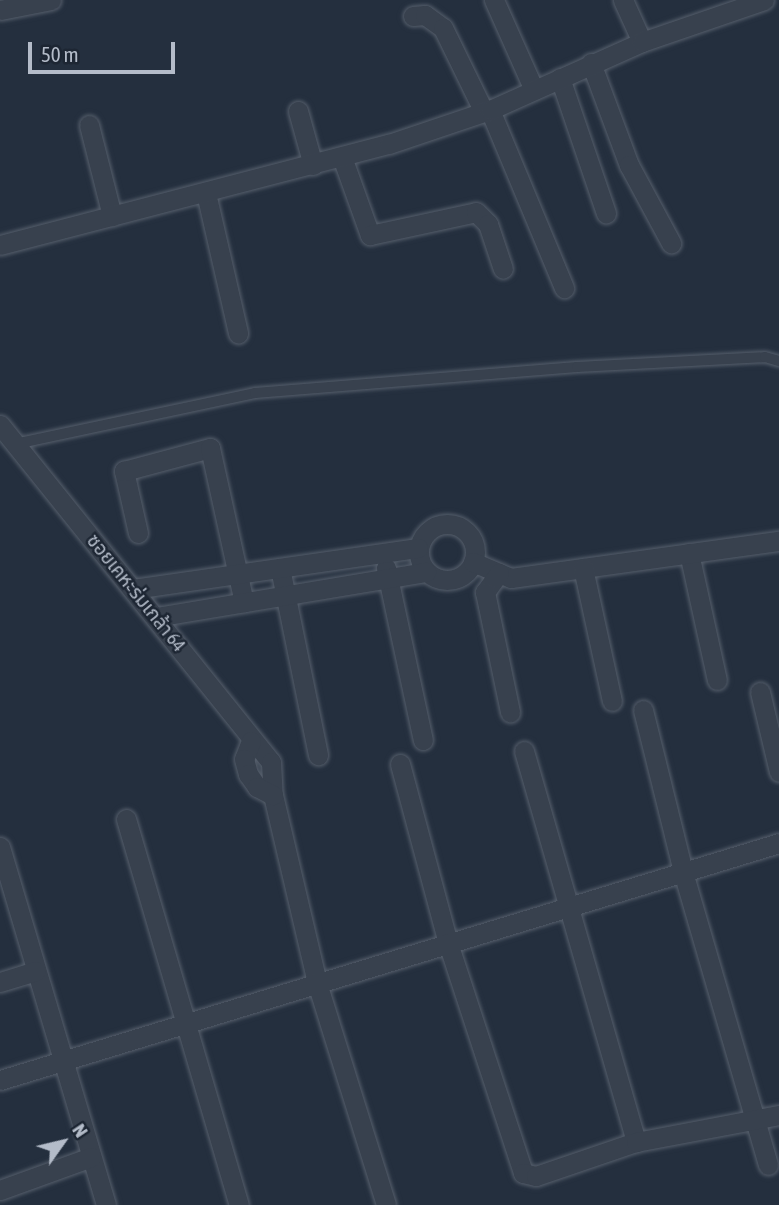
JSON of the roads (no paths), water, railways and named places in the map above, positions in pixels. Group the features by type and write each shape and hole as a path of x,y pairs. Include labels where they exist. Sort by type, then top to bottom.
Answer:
{"street":[{"path":"2,6 51,0"},
{"path":"494,0 534,90"},
{"path":"623,0 642,42"},
{"path":"0,246 342,157 487,111 642,42 764,0"},
{"path":"413,16 425,15 443,28 487,111 564,288"},
{"path":"591,63 629,165 671,243"},
{"path":"560,78 606,213"},
{"path":"298,111 313,165"},
{"path":"89,125 113,216"},
{"path":"342,157 370,235 476,212 488,224 503,268"},
{"path":"206,193 238,333"},
{"name":"ซอยเคหะร่มเกล้า 64","path":"0,425 156,617 251,741 271,762 272,795"},
{"path":"138,533 124,471 210,448 244,602"},
{"path":"133,589 418,548 436,526 456,526 471,538 473,562 466,573 450,581 426,572 156,617"},
{"path":"473,562 510,578 779,541"},
{"path":"418,548 426,572"},
{"path":"382,553 423,740"},
{"path":"689,553 718,680"},
{"path":"281,568 318,755"},
{"path":"583,568 612,701"},
{"path":"499,573 485,592 510,712"},
{"path":"760,692 779,772"},
{"path":"643,710 682,872 768,1165"},
{"path":"251,741 244,759 248,774 257,787 272,795 317,983 386,1205"},
{"path":"524,751 566,908 636,1142"},
{"path":"401,764 448,943 523,1173 536,1176 636,1142 779,1115"},
{"path":"126,819 239,1205"},
{"path":"0,1080 61,1058 186,1026 317,983 779,843"},
{"path":"0,847 4,880 35,971 106,1205"},
{"path":"0,982 35,971"},
{"path":"0,1190 91,1157"}],"lane":[{"path":"15,444 255,393 576,367 765,357 779,360"}]}
